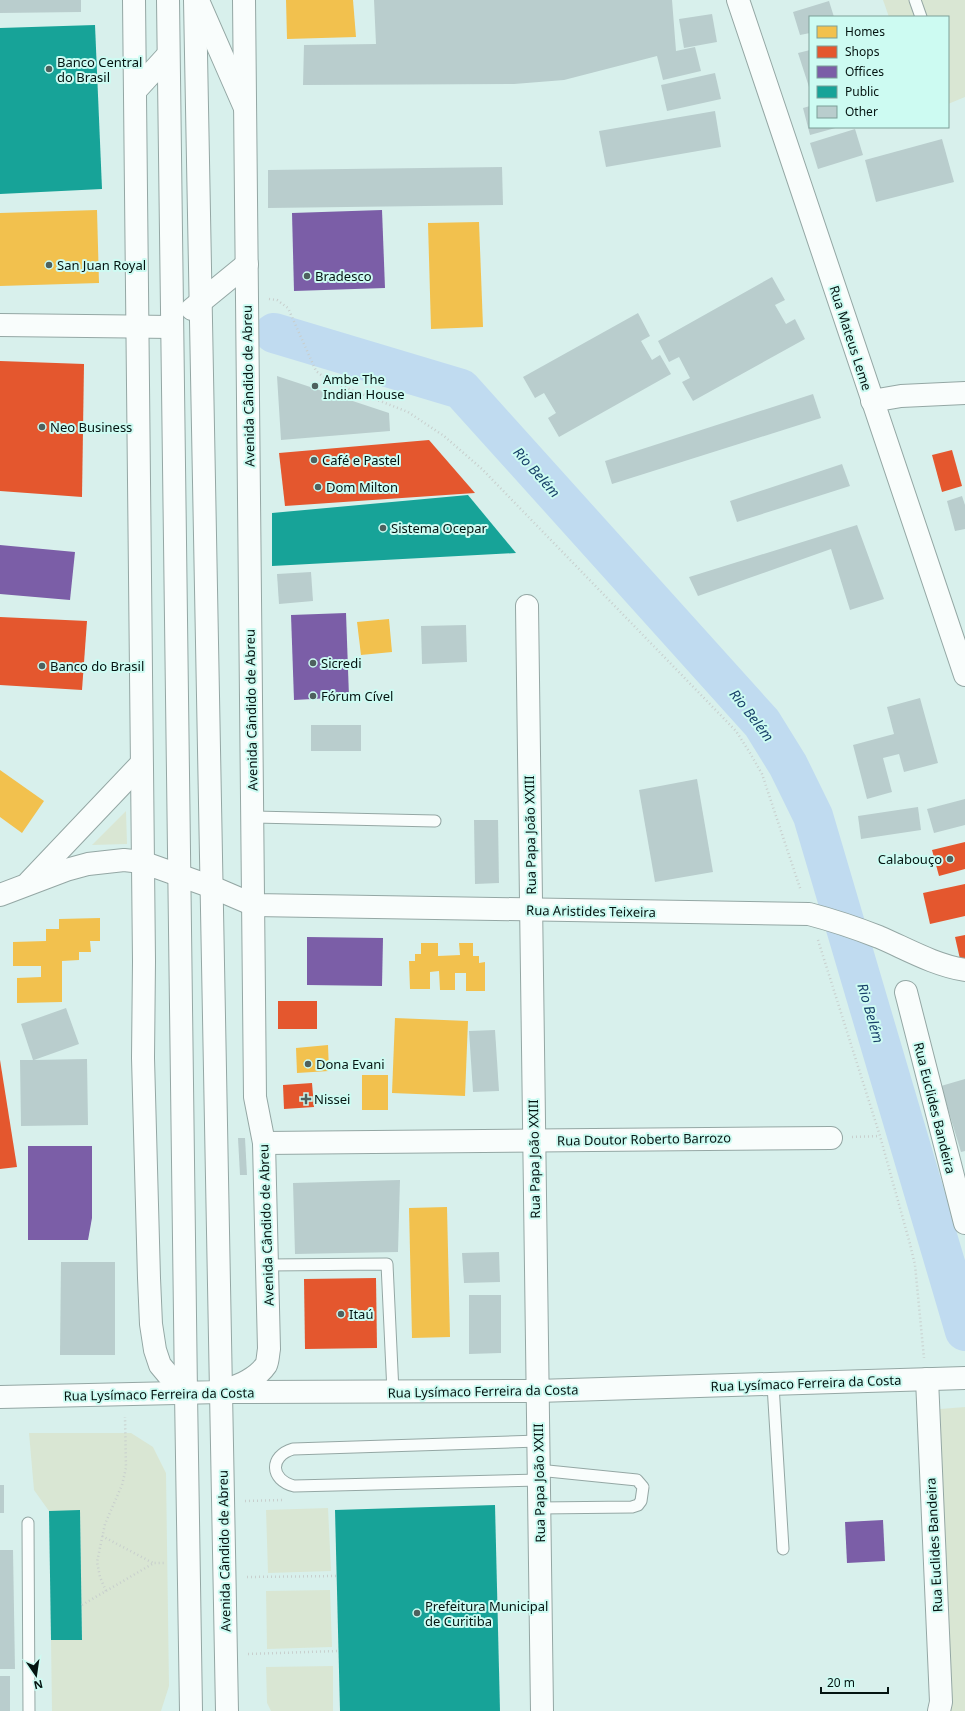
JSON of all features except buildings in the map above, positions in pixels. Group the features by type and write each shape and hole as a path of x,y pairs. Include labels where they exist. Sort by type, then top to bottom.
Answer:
{"main road":[{"path":"134,0 142,764 144,1133 151,1324 155,1350 160,1365 175,1383 186,1393"},
{"path":"168,0 191,1711"},
{"path":"197,0 245,108"},
{"name":"Avenida Cândido de Abreu","path":"197,0 201,302 227,1711"},
{"name":"Avenida Cândido de Abreu","path":"221,1392 244,1383 256,1376 266,1364 270,1350 264,1143 255,1097 244,0"},
{"name":"Rua Mateus Leme","path":"738,0 872,401 963,661"},
{"path":"135,92 168,55"},
{"path":"0,325 172,327 247,264"},
{"path":"872,401 901,396 965,393"},
{"name":"Rua Papa João XXIII","path":"527,606 542,1711"},
{"path":"27,884 142,764"},
{"name":"Rua Aristides Teixeira","path":"0,895 27,884 88,864 124,860 142,862 212,886 254,905 809,914 877,936 928,959 953,968 965,970"},
{"name":"Rua Euclides Bandeira","path":"906,992 965,1223"},
{"name":"Rua Doutor Roberto Barrozo","path":"264,1143 831,1138"},
{"name":"Rua Lysímaco Ferreira da Costa","path":"0,1397 221,1392 537,1391 773,1385 926,1371 959,1378"},
{"name":"Rua Euclides Bandeira","path":"926,1371 941,1702 939,1711"}],"lane":[{"path":"915,0 921,16"},
{"path":"252,817 434,821"},
{"path":"267,1265 387,1264 393,1392"},
{"path":"773,1385 783,1549"},
{"path":"538,1440 293,1449 286,1451 279,1456 276,1464 276,1472 280,1479 286,1484 294,1486 538,1475 637,1480 643,1487 641,1501 638,1505 632,1507 539,1508"},
{"path":"28,1523 29,1711"}],"path":[{"path":"266,299 276,300 288,308 294,318 316,371 329,381 408,412 444,436 482,469 736,731 762,774 803,896"},
{"path":"819,943 880,1136 910,1244 915,1265 926,1371"},
{"path":"831,1138 880,1136"},
{"path":"106,1591 100,1577 97,1562 105,1524 122,1485 126,1468 124,1394"},
{"path":"102,1536 154,1564"},
{"path":"82,1605 154,1564 189,1562"},
{"path":"225,1577 337,1576"},
{"path":"226,1654 338,1651"}],"green space":[{"path":"883,0 965,0 965,97 949,104 949,16 889,16"},
{"path":"126,811 127,844 92,845"},
{"path":"965,1407 965,1711 950,1711 940,1409"},
{"path":"29,1433 131,1433 153,1447 166,1473 169,1686 161,1711 52,1711 51,1640 82,1639 80,1511 49,1511 34,1490"},
{"path":"328,1508 331,1571 268,1573 266,1510"},
{"path":"330,1590 332,1647 267,1649 266,1591"},
{"path":"333,1666 333,1711 271,1711 267,1703 266,1667"}],"waterway":[{"name":"Rio Belém","path":"274,333 461,389 762,723 788,765 813,816 965,1331"}],"place":[{"name":"Banco Central do Brasil","path":"49,69"},
{"name":"San Juan Royal","path":"49,265"},
{"name":"Bradesco","path":"307,276"},
{"name":"Ambe The Indian House","path":"315,386"},
{"name":"Neo Business","path":"42,427"},
{"name":"Café e Pastel","path":"314,460"},
{"name":"Dom Milton","path":"318,487"},
{"name":"Sistema Ocepar","path":"383,528"},
{"name":"Sicredi","path":"313,663"},
{"name":"Banco do Brasil","path":"42,666"},
{"name":"Fórum Cível","path":"313,696"},
{"name":"Calabouço","path":"950,859"},
{"name":"Dona Evani","path":"308,1064"},
{"name":"Nissei","path":"306,1099"},
{"name":"Itaú","path":"341,1314"},
{"name":"Prefeitura Municipal de Curitiba","path":"417,1613"}]}
